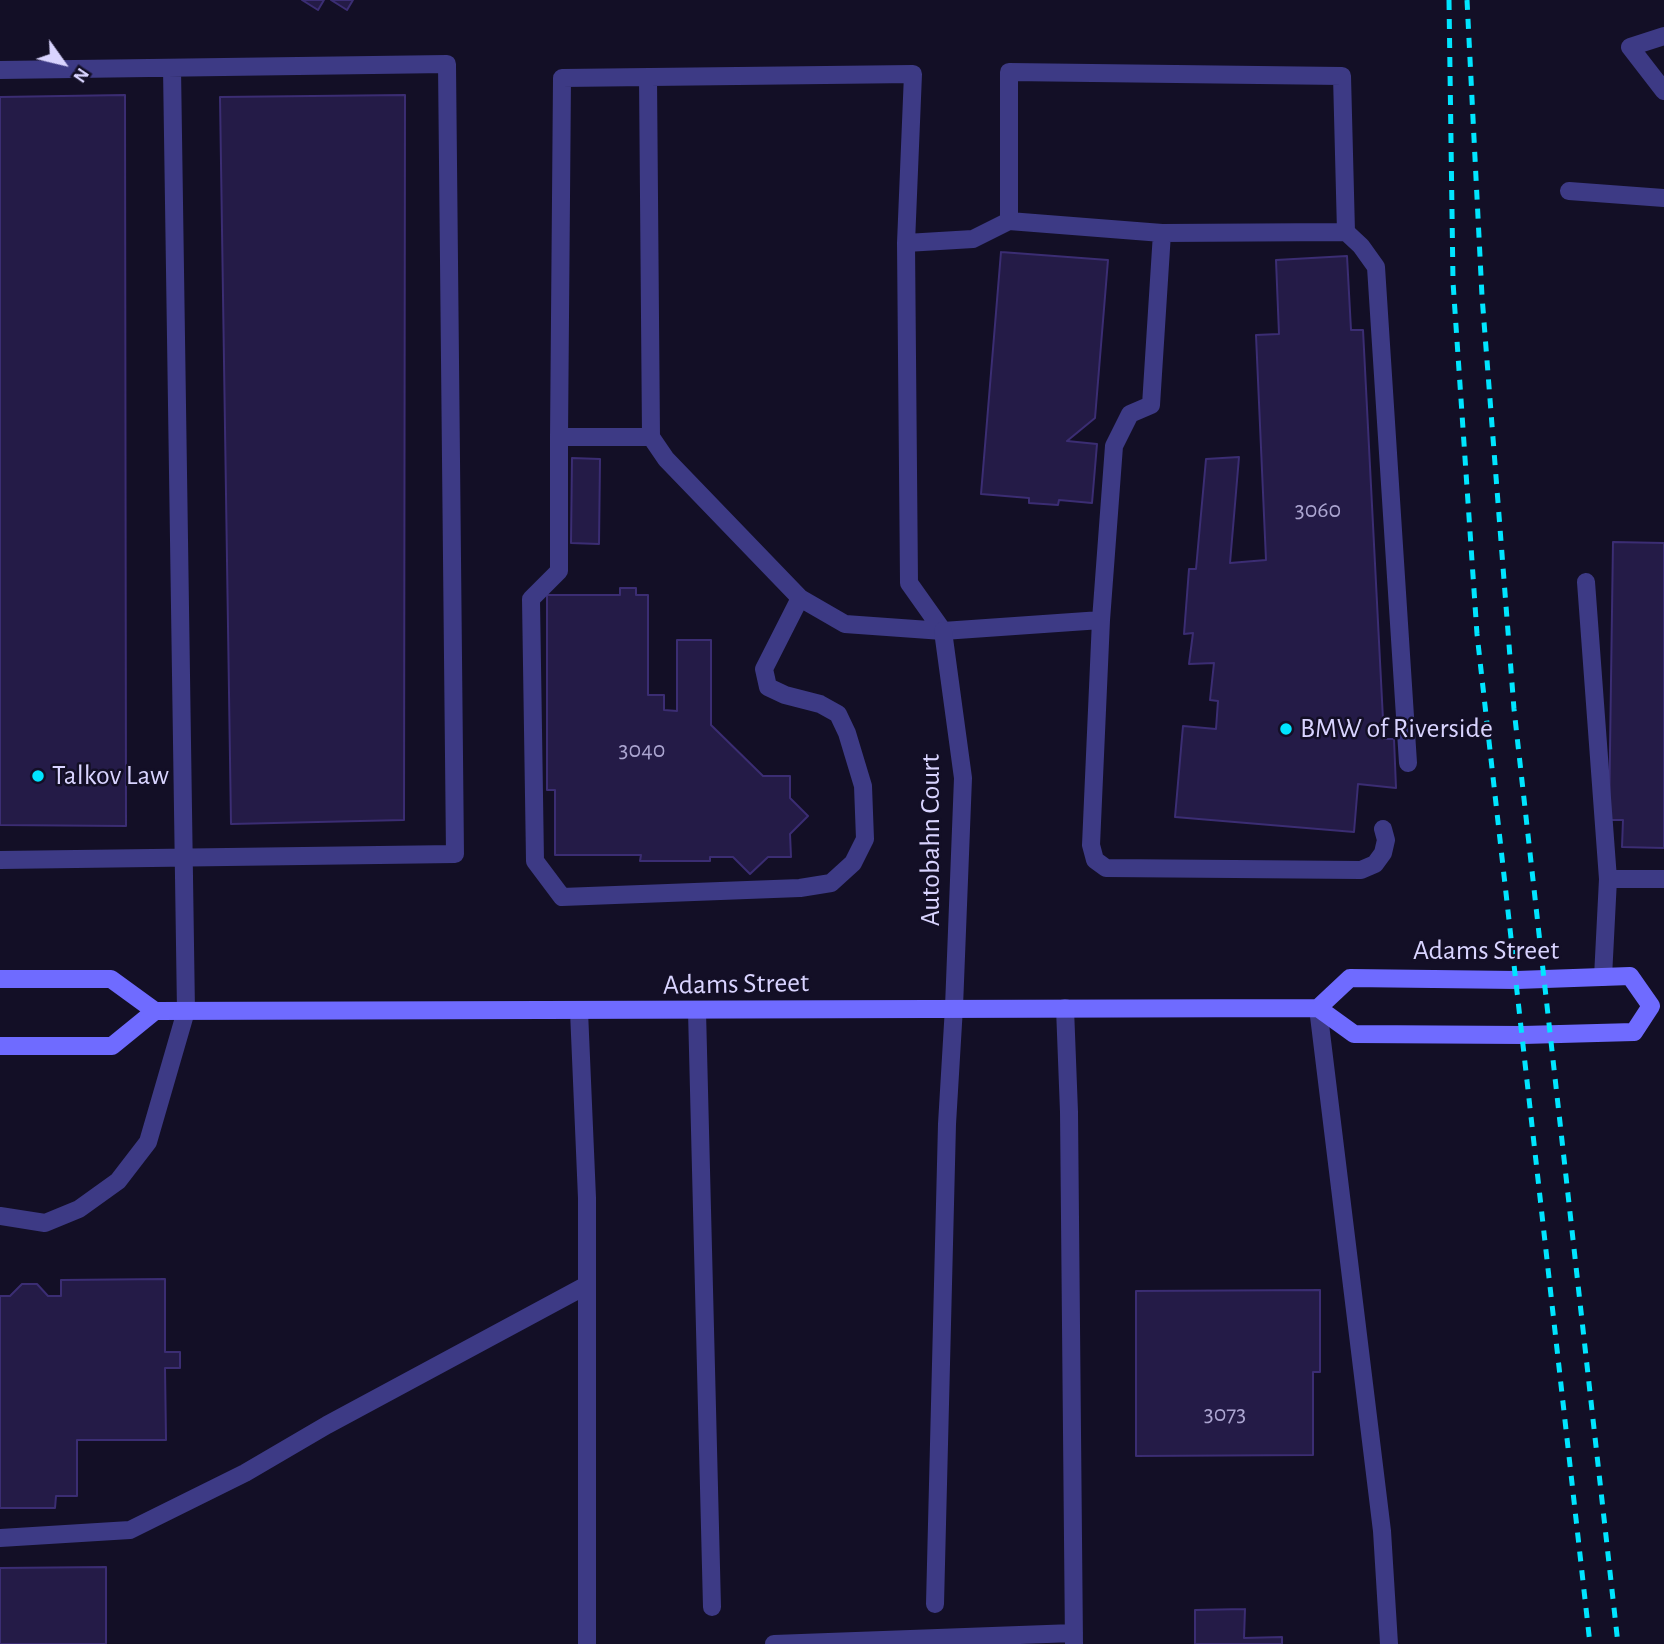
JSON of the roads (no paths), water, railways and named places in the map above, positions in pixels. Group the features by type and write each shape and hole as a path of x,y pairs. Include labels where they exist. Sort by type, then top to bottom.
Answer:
{"main road":[{"name":"Adams Street","path":"155,1011 1318,1008 1354,1034 1523,1035 1634,1032 1658,1006 1630,976 1603,976 1517,980 1350,978 1318,1008"},
{"path":"0,979 111,979 155,1011 113,1046 0,1046"}],"street":[{"path":"1664,36 1630,47 1664,91"},
{"path":"0,70 447,64 455,854 0,860"},
{"path":"0,1216 45,1223 79,1209 118,1181 148,1142 186,1011 172,68"},
{"path":"1009,220 1009,72 1342,76 1346,232"},
{"path":"800,598 764,669 768,687 785,695 820,704 838,714 847,733 863,786 865,839 853,863 831,883 800,888 562,897 535,861 531,599 559,571 562,78 913,74 906,243 909,583 943,631"},
{"path":"648,77 650,437 666,459 800,598 845,624 943,631 1101,620"},
{"path":"1569,191 1664,198"},
{"path":"906,243 973,239 1009,220 1162,233 1346,232 1361,246 1376,267 1408,763"},
{"path":"1162,233 1151,405 1130,414 1114,446 1101,620 1091,845 1095,860 1106,868 1362,870 1375,864 1383,853 1386,839 1383,829"},
{"path":"559,437 650,437"},
{"path":"1586,582 1608,879 1603,976"},
{"name":"Autobahn Court","path":"934,1604 947,1124 963,778 943,631"},
{"path":"1608,879 1664,879"},
{"path":"774,1644 1074,1638 1069,1112 1065,1007"},
{"path":"1318,1008 1382,1531 1389,1644"},
{"path":"579,1011 587,1198 587,1644"},
{"path":"697,1011 712,1606"},
{"path":"0,1538 130,1530 245,1474 327,1425 587,1285"}],"railway":[{"path":"1449,0 1453,282 1477,634 1590,1644"},
{"path":"1467,0 1482,296 1514,709 1618,1644"}],"place":[{"name":"BMW of Riverside","path":"1286,729"},
{"name":"Talkov Law","path":"38,776"}]}
